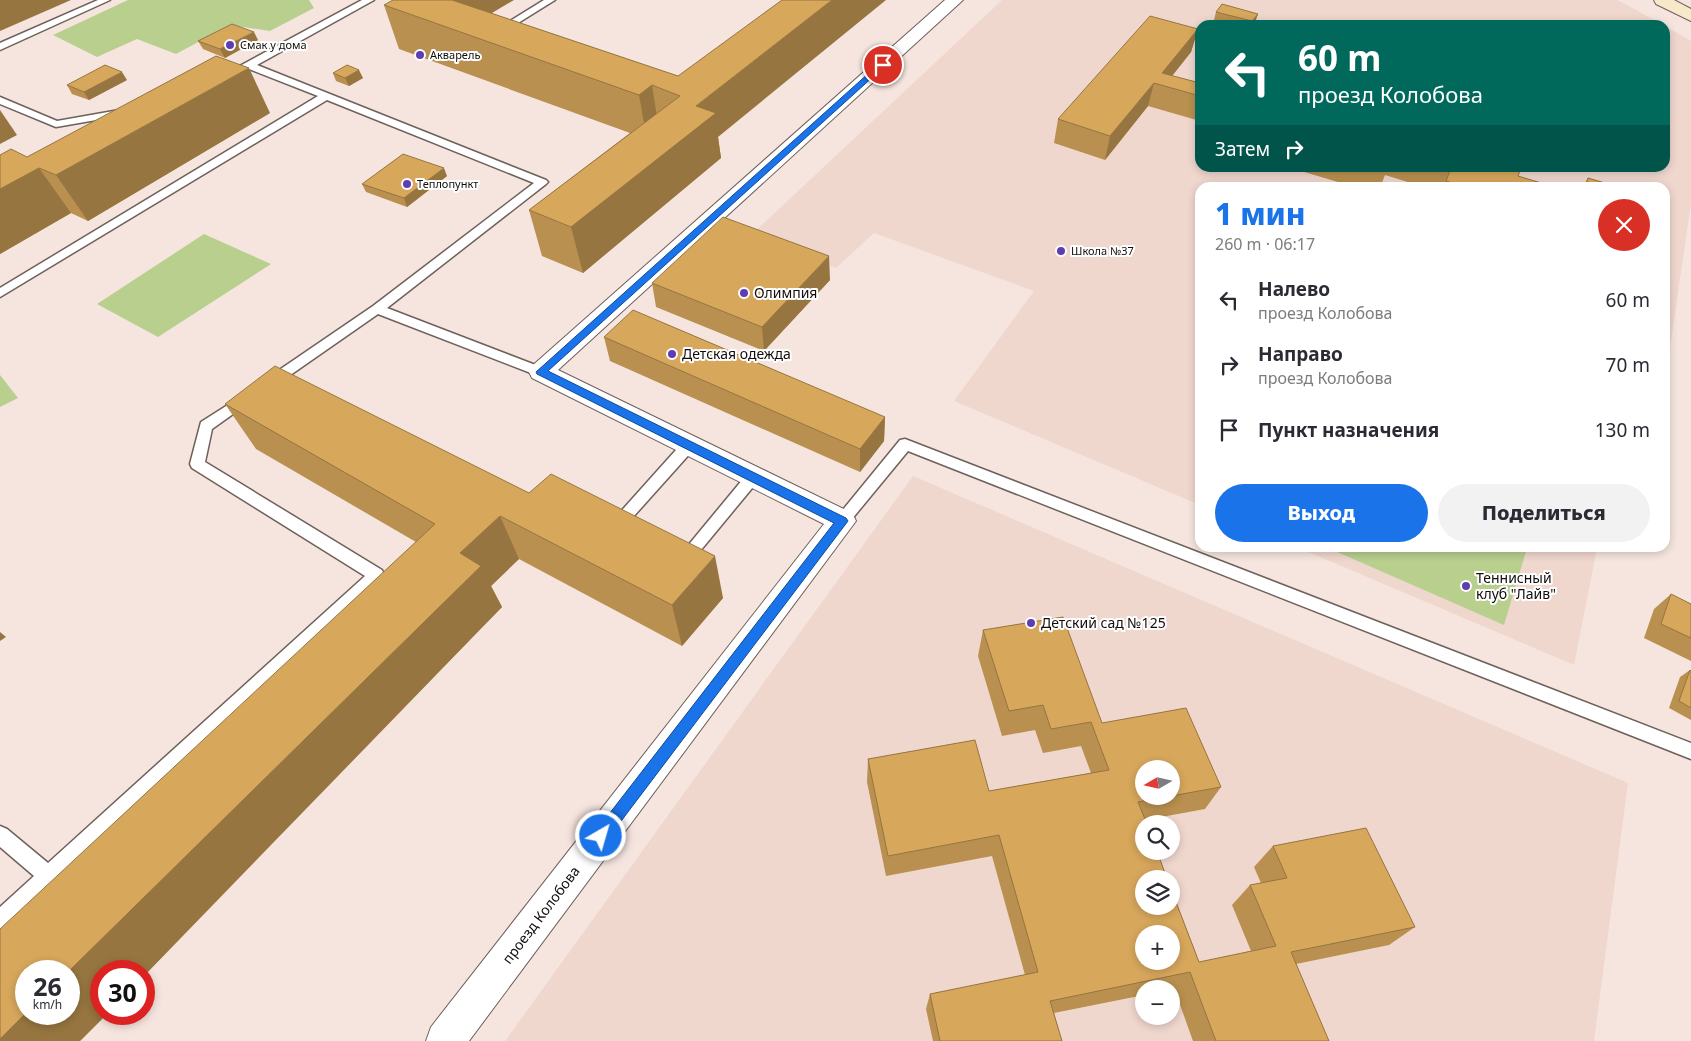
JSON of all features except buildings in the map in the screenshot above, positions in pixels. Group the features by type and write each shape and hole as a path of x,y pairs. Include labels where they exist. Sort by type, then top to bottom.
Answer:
{"street":[{"path":"842,521 541,372 955,0"},
{"path":"1662,0 1691,16"},
{"name":"проезд Колобова","path":"445,1041 842,521"}],"lane":[{"path":"0,47 105,0"},
{"path":"216,81 369,0"},
{"path":"503,37 494,34 550,0"},
{"path":"0,920 376,575 196,464 206,426 377,309 542,182 249,65"},
{"path":"0,293 326,96"},
{"path":"0,100 56,124 138,110"},
{"path":"377,309 541,372"},
{"path":"842,521 905,444 1691,751"},
{"path":"620,522 689,445"},
{"path":"691,552 753,477"},
{"path":"0,835 48,876"}],"shaded area":[{"name":"Школа №37","path":"1002,0 1617,0 1654,20 1195,20 1195,172 1670,172 1670,29 1691,41 1691,204 1670,347 1670,182 1195,182 1195,503 954,401 1034,291 874,233 836,268 752,234"},
{"name":"Детский сад №125","path":"913,476 1628,783 1594,1041 505,1041"},
{"path":"1308,552 1596,552 1574,665"}],"green space":[{"path":"128,0 309,0 314,8 270,31 230,25 176,54 137,39 97,57 53,35"},
{"path":"204,234 271,264 158,337 97,304"},
{"path":"0,375 18,398 0,407"},
{"name":"Теннисный клуб \"Лайв\"","path":"1337,552 1526,552 1504,625"}],"place":[{"name":"Смак у дома","path":"230,45"},
{"name":"Акварель","path":"420,55"},
{"name":"Теплопункт","path":"407,184"},
{"name":"Школа №37","path":"1061,251"},
{"name":"Олимпия","path":"744,293"},
{"name":"Детская одежда","path":"672,354"},
{"name":"Теннисный клуб \"Лайв\"","path":"1466,586"},
{"name":"Детский сад №125","path":"1031,623"}],"route":[{"path":"601,836 842,521 541,372 883,65"}]}
